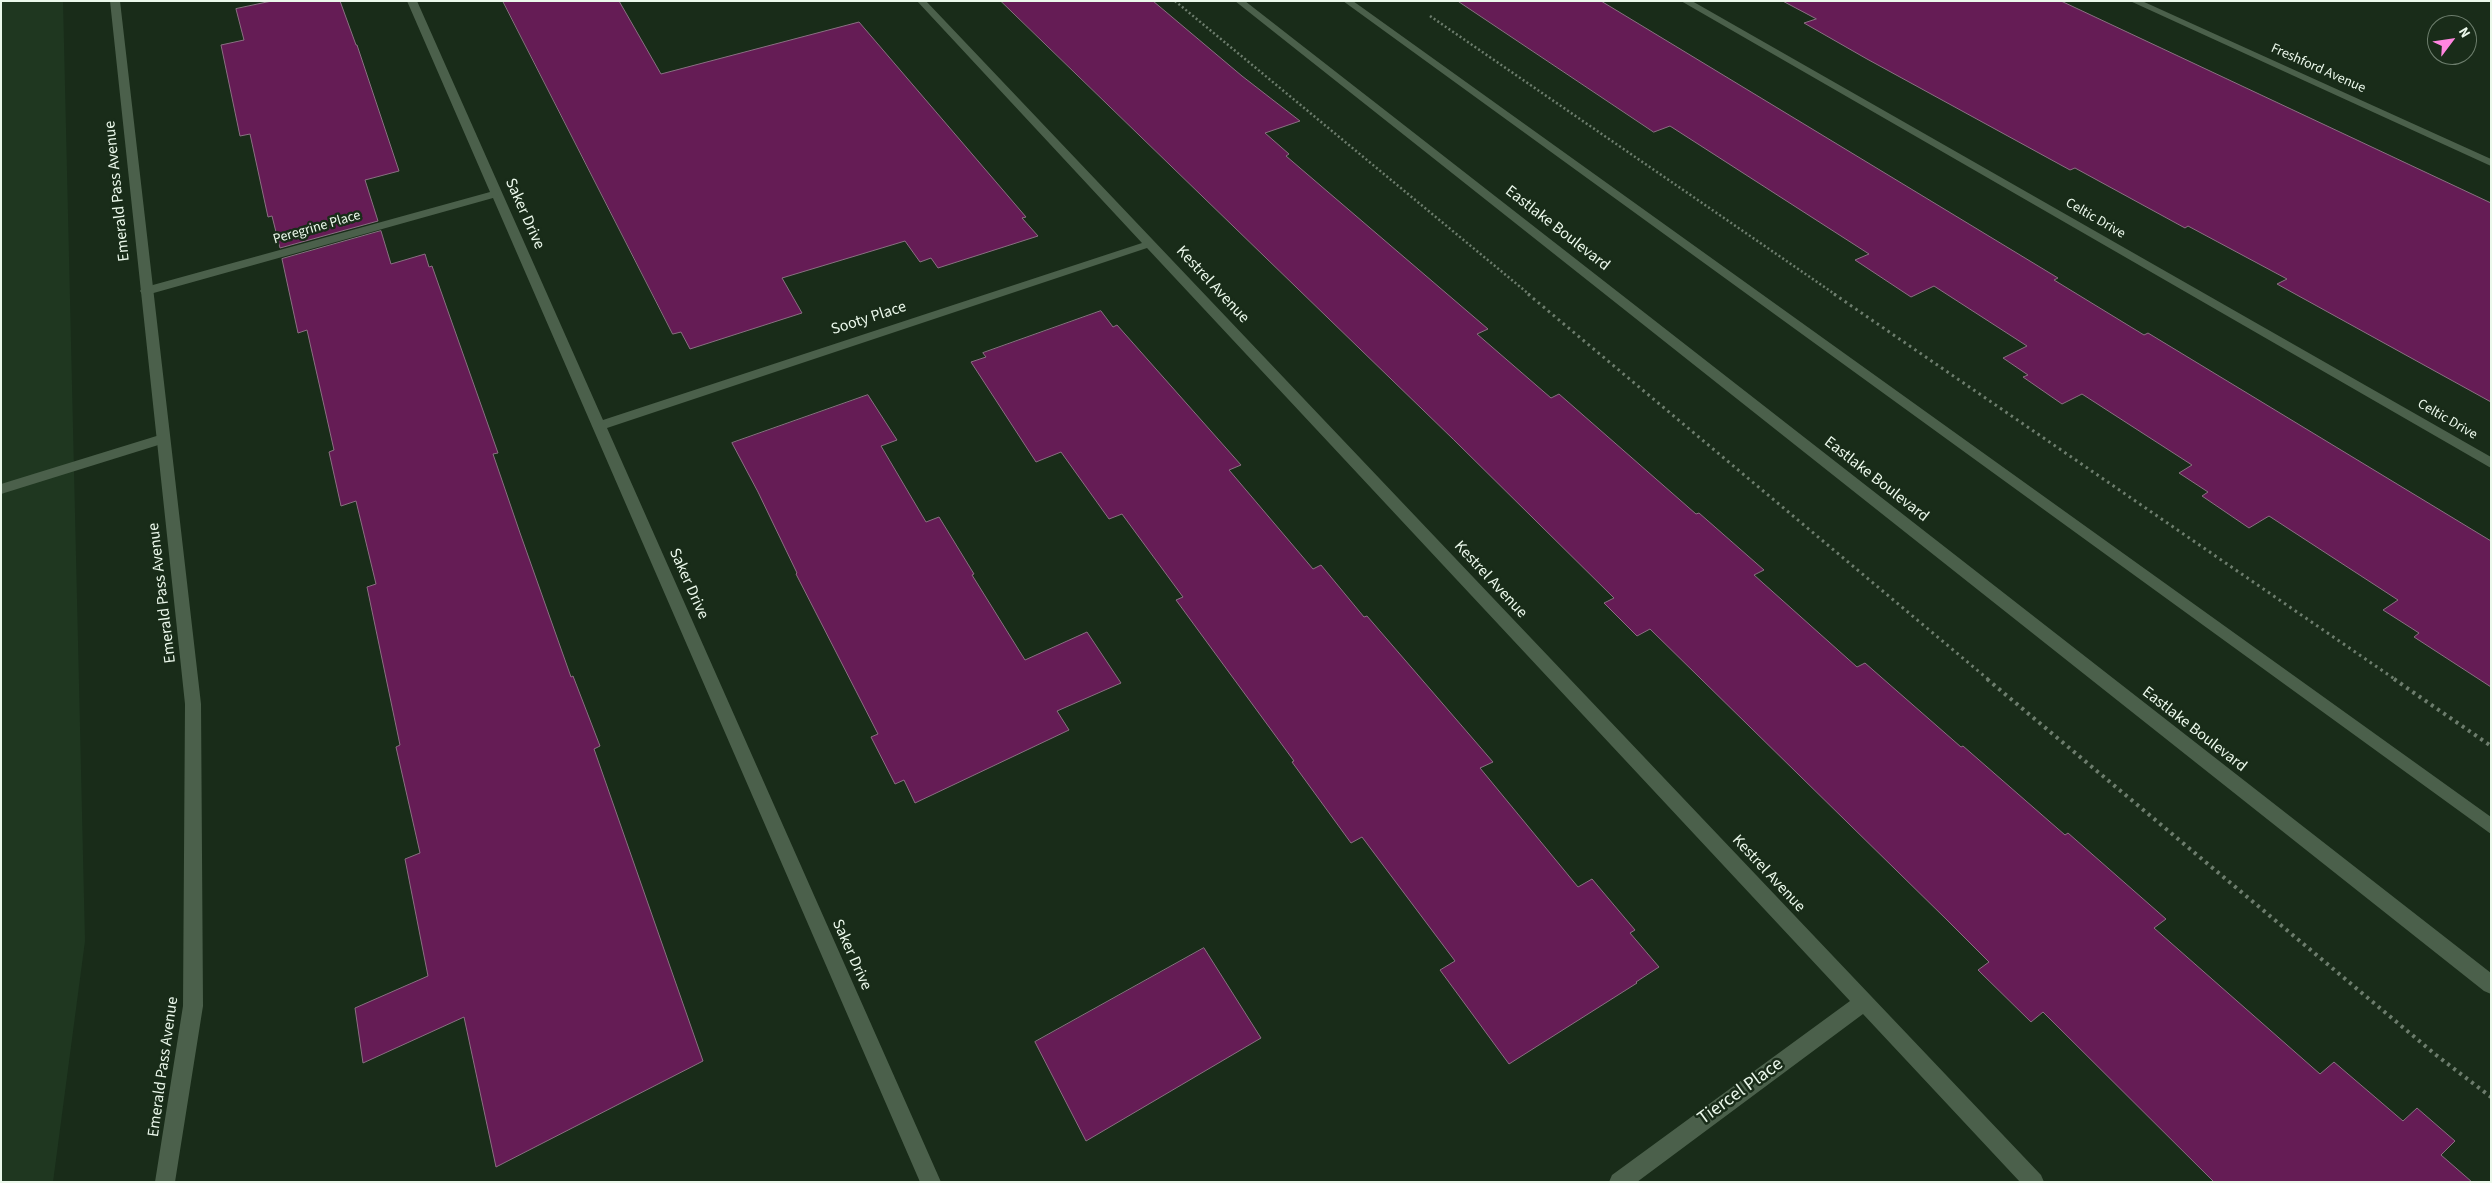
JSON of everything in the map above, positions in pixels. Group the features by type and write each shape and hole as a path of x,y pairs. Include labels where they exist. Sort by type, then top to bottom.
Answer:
{"street":[{"name":"Emerald Pass Avenue","path":"115,1 193,704 193,1006 165,1182"},
{"name":"Saker Drive","path":"412,1 495,194 931,1182"},
{"name":"Kestrel Avenue","path":"921,1 2034,1182"},
{"name":"Eastlake Boulevard","path":"1239,1 2491,986"},
{"path":"1347,1 2491,827"},
{"name":"Freshford Avenue","path":"2134,1 2491,163"},
{"name":"Celtic Drive","path":"1688,2 2491,463"},
{"name":"Peregrine Place","path":"146,291 495,194"},
{"name":"Sooty Place","path":"599,426 1149,244"},
{"path":"1,489 163,439"},
{"name":"Tiercel Place","path":"1619,1182 1864,1002"}],"path":[{"path":"1175,1 1574,330 1968,666 2382,1010 2491,1096"},
{"path":"1425,12 2491,746"}],"shaded area":[{"path":"1,1 63,1 85,941 53,1182 1,1182"}],"building":[{"path":"272,1 340,1 357,45 399,171 365,180 378,221 280,248 272,216 268,217 250,134 240,136 221,45 244,40 236,9"},
{"path":"503,1 619,1 661,74 859,22 1026,217 1022,218 1038,236 938,268 931,258 920,262 905,241 782,278 802,313 690,349 681,332 673,334"},
{"path":"1001,1 1153,1 1242,76 1300,121 1265,133 1289,154 1286,156 1488,329 1477,334 1551,398 1559,394 1696,514 1699,513 1764,570 1754,575 1857,667 1865,663 2065,835 2068,833 2166,919 2154,928 2320,1074 2334,1062 2403,1121 2417,1108 2455,1141 2441,1155 2472,1182 2214,1182 2043,1012 2031,1022 1978,970 1989,962 1946,919 1650,629 1637,636 1604,603 1614,598 1454,440"},
{"path":"1458,1 1601,1 2058,278 2054,280 2144,335 2148,333 2491,541 2491,687 2414,637 2419,633 2383,610 2398,600 2269,516 2249,528 2202,496 2208,492 2179,473 2192,465 2082,394 2062,404 2023,377 2028,375 2003,358 2027,346 1934,286 1911,297 1855,260 1869,254 1670,126 1654,132"},
{"path":"1783,1 2061,1 2491,203 2491,402 2277,284 2287,279 2188,226 2185,228 2075,168 2070,170 1867,59 1804,23 1816,19"},
{"path":"381,231 391,264 425,254 429,267 432,266 498,453 493,454 520,533 571,677 573,676 600,746 594,749 703,1061 496,1167 464,1017 363,1063 355,1008 428,976 405,859 420,853 396,747 400,745 367,587 376,584 356,501 341,506 329,452 334,450 307,330 298,333 282,259"},
{"path":"1101,311 1113,327 1117,325 1241,465 1229,470 1313,569 1321,565 1364,617 1367,616 1493,762 1480,768 1578,887 1592,879 1635,930 1630,933 1659,967 1509,1064 1440,970 1455,961 1362,837 1351,843 1292,762 1294,761 1176,600 1183,597 1122,514 1109,519 1061,452 1036,462 971,362 986,357 983,353"},
{"path":"868,395 897,440 881,446 926,522 939,517 974,574 972,575 1025,660 1087,632 1121,683 1057,711 1069,730 915,803 904,780 895,784 871,737 878,734 796,574 758,492 732,443"},
{"path":"1204,948 1261,1038 1086,1141 1035,1042"}]}
